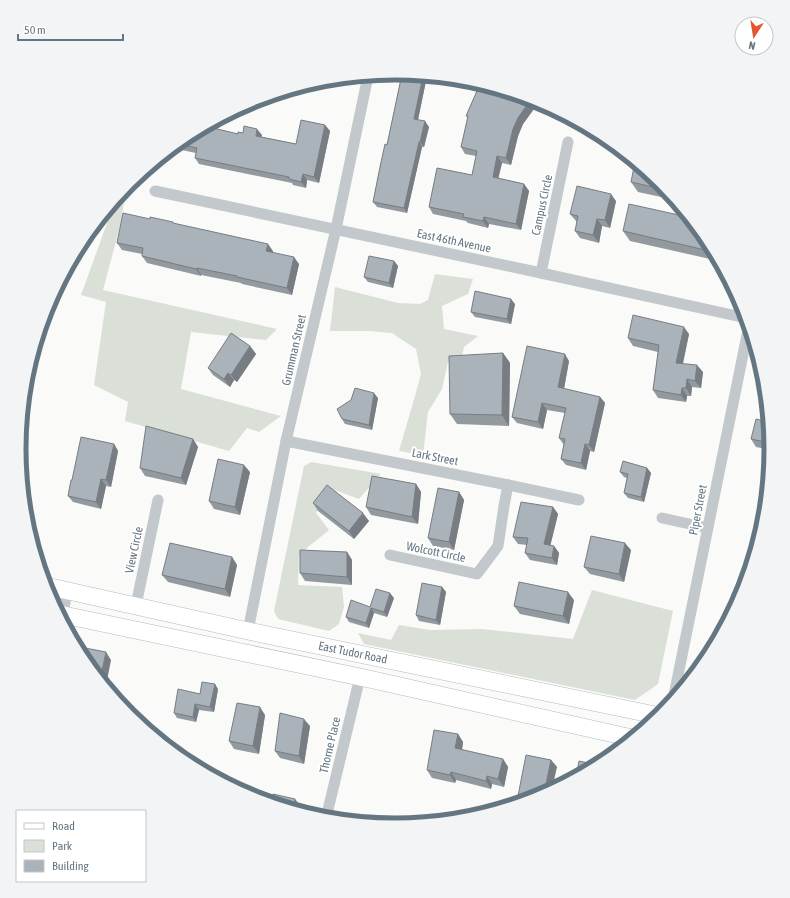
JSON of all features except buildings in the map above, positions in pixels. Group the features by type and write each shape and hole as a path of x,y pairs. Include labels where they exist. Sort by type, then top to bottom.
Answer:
{"main road":[{"name":"East Tudor Road","path":"53,588 651,714"},
{"name":"East Tudor Road","path":"67,618 360,677 626,737"}],"street":[{"name":"Grumman Street","path":"248,630 286,440 336,229 367,81"},
{"name":"Campus Circle","path":"541,273 568,142"},
{"name":"East 46th Avenue","path":"155,191 739,316"},
{"name":"Piper Street","path":"675,688 746,336"},
{"name":"Lark Street","path":"286,440 579,500"},
{"name":"Wolcott Circle","path":"390,555 477,574 498,546 508,485"},
{"name":"View Circle","path":"136,606 158,500"},
{"path":"662,518 708,528"},
{"path":"63,609 67,591"},
{"name":"Thorne Place","path":"328,812 360,677"}],"green space":[{"path":"125,198 120,226 103,290 277,329 266,340 191,332 181,389 281,416 259,432 247,428 229,451 125,421 128,402 94,385 106,302 81,295 110,215"},
{"path":"435,274 473,279 468,294 442,306 444,329 478,336 464,347 461,360 448,362 442,389 428,412 423,455 399,451 421,374 416,349 392,333 368,331 330,331 335,287 398,303 420,304 428,300"},
{"path":"311,462 381,474 359,499 332,489 316,513 329,530 299,556 298,585 342,587 344,607 339,624 329,631 278,619 274,611 304,466"},
{"path":"592,590 673,611 658,684 635,700 364,644 358,633 391,640 399,625 430,630 482,629 573,639"}]}
